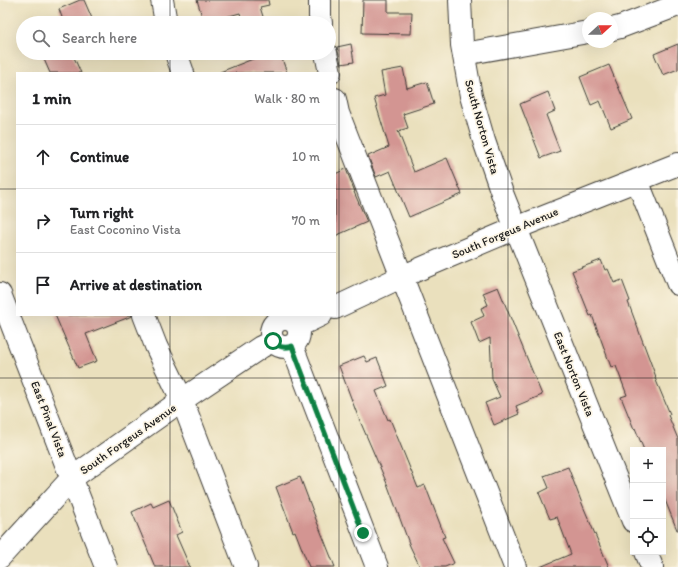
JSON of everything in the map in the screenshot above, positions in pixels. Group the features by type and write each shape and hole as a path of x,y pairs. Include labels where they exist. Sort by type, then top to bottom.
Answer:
{"street":[{"path":"162,0 165,16"},
{"path":"320,0 320,16"},
{"name":"South Norton Vista","path":"460,0 462,45 471,96 502,193 516,228"},
{"path":"618,27 678,5"},
{"path":"464,54 582,33"},
{"path":"179,60 184,72"},
{"path":"327,60 330,72"},
{"path":"336,104 338,113 401,277 515,567"},
{"name":"South Forgeus Avenue","path":"336,308 401,277 516,228 678,164"},
{"path":"637,180 678,284"},
{"name":"East Norton Vista","path":"516,228 632,519"},
{"name":"East Pinal Vista","path":"0,294 106,567"},
{"path":"144,316 156,346 182,400 246,567"},
{"name":"South Forgeus Avenue","path":"0,558 72,478 182,400 285,330 319,316"},
{"path":"285,330 377,567"},
{"path":"647,555 652,567"}],"building":[{"path":"80,0 84,0 91,16 62,16 59,9"},
{"path":"197,0 268,0 269,5 260,7 263,16 241,16 240,13 229,16 202,16"},
{"path":"363,0 388,0 388,12 412,12 411,34 362,33"},
{"path":"351,44 354,62 341,64 337,47"},
{"path":"678,44 678,69 663,75 654,54"},
{"path":"44,60 75,60 81,72 50,72"},
{"path":"250,60 282,60 287,72 220,72"},
{"path":"609,65 632,119 611,128 600,101 591,105 580,77"},
{"path":"403,68 407,88 427,82 434,104 403,114 408,128 398,131 414,172 447,158 462,194 409,217 390,171 376,177 368,156 389,147 374,98 385,95 381,72"},
{"path":"548,92 555,111 546,115 560,151 541,158 520,104"},
{"path":"346,169 367,222 336,236 336,174"},
{"path":"601,260 605,270 608,269 614,283 622,280 630,301 628,302 678,439 678,530 666,502 666,447 643,447 621,397 627,395 616,366 611,367 592,315 590,316 572,271"},
{"path":"498,287 542,395 516,406 519,414 494,425 485,403 500,397 492,379 490,338 479,343 471,322 484,316 481,308 488,305 483,293"},
{"path":"55,316 132,316 86,334 97,361 78,368"},
{"path":"364,356 367,362 377,358 388,386 376,391 388,420 390,419 418,488 425,485 445,537 442,538 454,563 445,567 420,567 410,546 388,486 357,414 339,366"},
{"path":"568,467 609,567 540,567 571,554 557,517 550,519 539,493 549,488 544,476"},
{"path":"300,477 335,567 309,567 295,531 293,532 276,487"},
{"path":"169,500 182,532 176,535 190,567 155,567 132,512 151,503 153,507"}],"route":[{"path":"273,341 276,345 281,347 286,348 292,346 363,533"}]}
